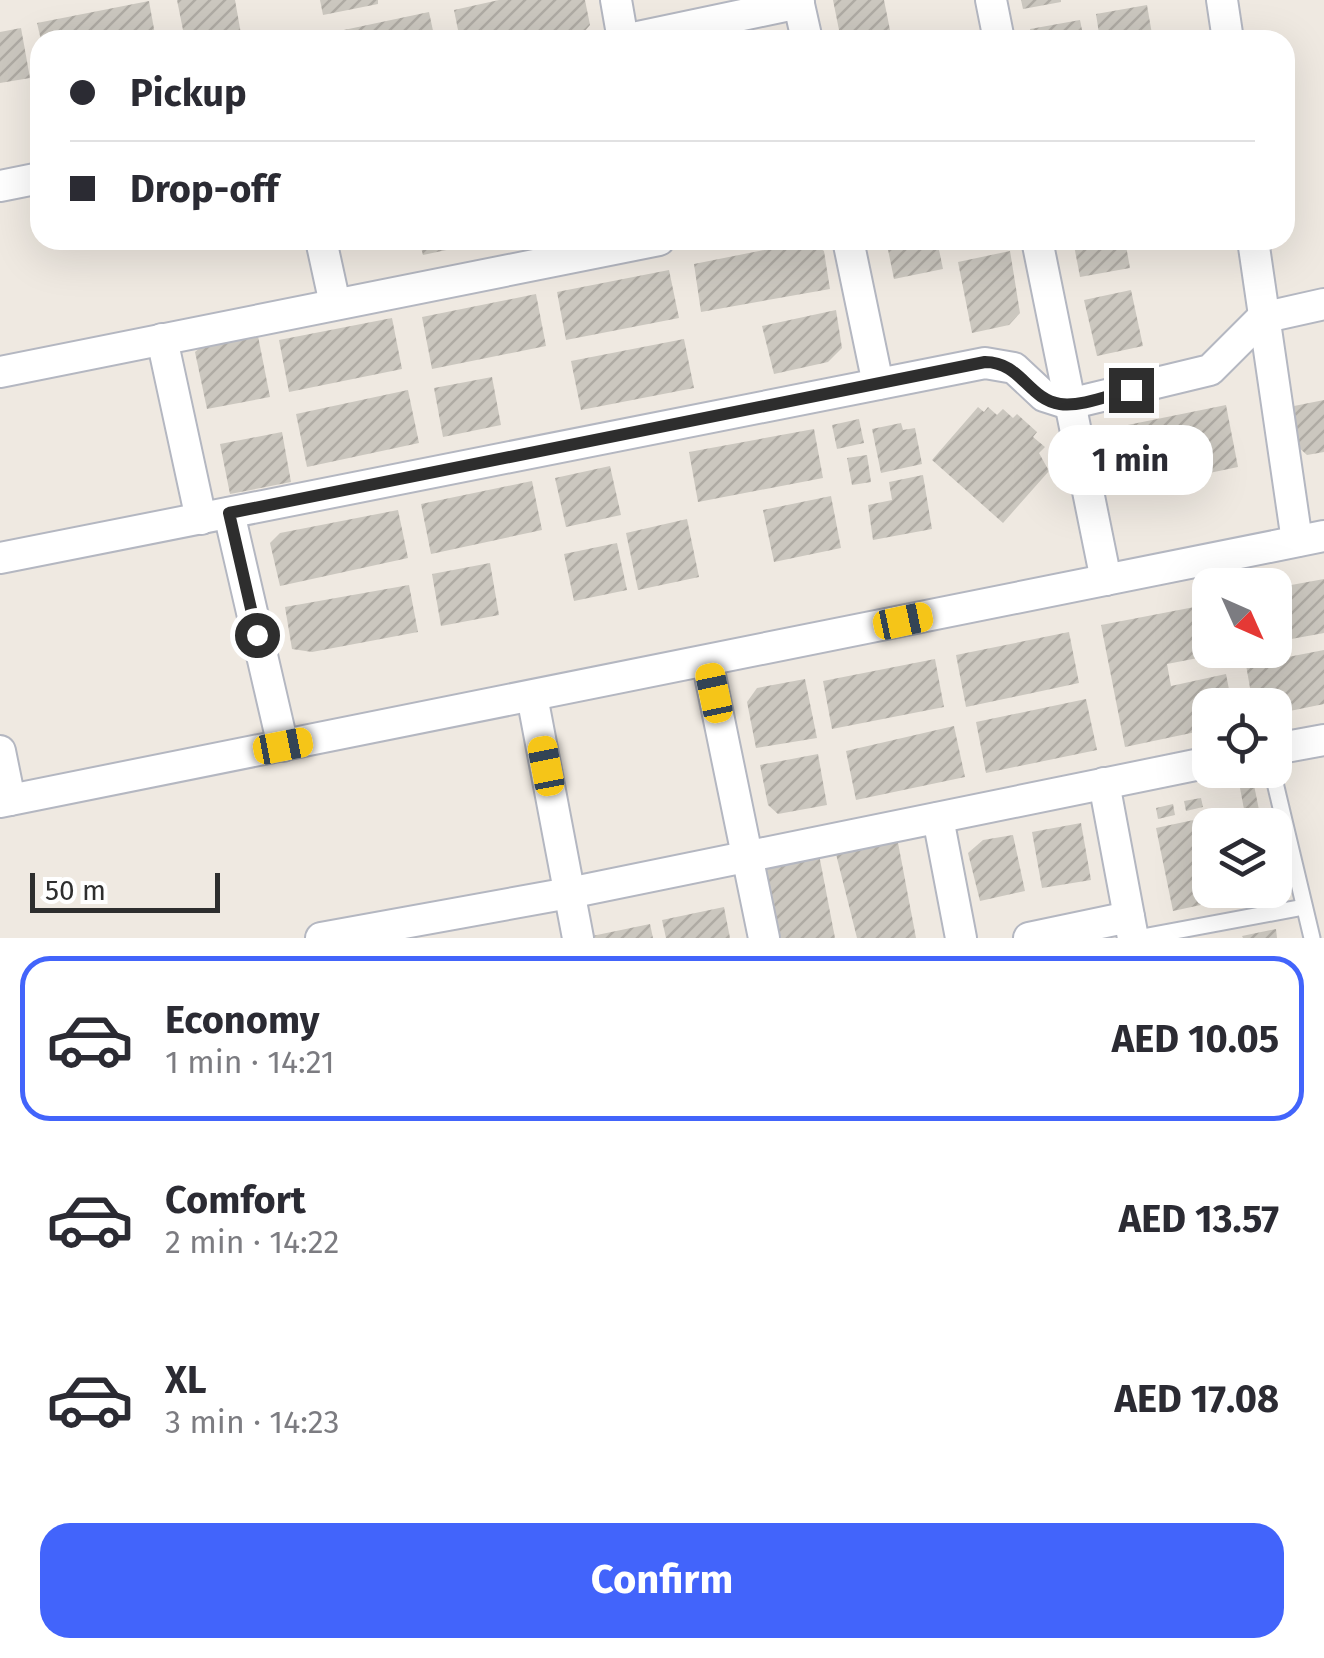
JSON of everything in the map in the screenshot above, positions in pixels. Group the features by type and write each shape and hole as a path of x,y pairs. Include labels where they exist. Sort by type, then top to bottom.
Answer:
{"street":[{"path":"616,0 622,30"},
{"path":"991,0 997,30"},
{"path":"1222,0 1226,30"},
{"path":"670,30 799,2 805,30"},
{"path":"0,186 30,180"},
{"path":"323,250 336,304"},
{"path":"0,372 609,250"},
{"path":"850,250 878,384"},
{"path":"1039,250 1106,580"},
{"path":"0,751 5,801 1310,538 1262,318 1254,250"},
{"path":"0,558 995,362 1014,368 1051,401 1069,404 1210,370 1262,318 1324,304"},
{"path":"162,339 283,746"},
{"path":"707,661 764,938"},
{"path":"532,696 578,938"},
{"path":"1292,746 1324,740"},
{"path":"321,938 386,932 1192,766"},
{"path":"1030,938 1133,931 1104,783"},
{"path":"938,818 961,938"}],"lane":[{"path":"1276,788 1312,938"},
{"path":"1133,931 1304,907"}],"building":[{"path":"177,0 235,0 240,30 183,30"},
{"path":"320,0 378,0 378,4 323,15"},
{"path":"499,0 585,0 590,25 586,30 458,30 454,10"},
{"path":"833,0 884,0 890,30 839,30"},
{"path":"1021,0 1061,0 1061,2 1023,9"},
{"path":"149,1 154,30 39,30 37,23"},
{"path":"1147,5 1151,30 1098,30 1096,14"},
{"path":"429,12 433,30 344,30"},
{"path":"1080,20 1082,30 1030,30"},
{"path":"21,28 30,78 0,83 0,32"},
{"path":"764,250 822,250 830,289 701,312 694,264"},
{"path":"888,250 939,250 943,269 894,279"},
{"path":"1075,250 1127,250 1130,268 1080,277"},
{"path":"1010,251 1020,313 1009,325 972,333 958,262"},
{"path":"669,270 679,318 566,340 557,292"},
{"path":"1131,290 1143,346 1097,356 1084,300"},
{"path":"536,294 546,346 432,369 422,317"},
{"path":"836,310 842,348 828,362 774,374 762,326"},
{"path":"392,318 402,369 289,392 279,340"},
{"path":"258,336 270,397 207,409 195,352 201,347"},
{"path":"684,339 694,388 581,410 571,361"},
{"path":"492,377 501,425 443,437 434,388"},
{"path":"408,390 419,443 307,467 296,414"},
{"path":"1324,400 1324,452 1307,455 1297,446 1289,407"},
{"path":"1226,405 1238,467 1128,490 1112,478 1103,430"},
{"path":"978,407 984,412 988,407 997,415 1003,409 1013,418 1017,414 1037,432 1033,437 1045,447 1039,453 1049,471 1003,523 932,460"},
{"path":"859,419 864,443 837,449 832,425"},
{"path":"901,423 903,430 915,428 922,464 881,473 872,429"},
{"path":"814,429 823,478 698,502 689,452"},
{"path":"282,432 291,482 230,494 220,444"},
{"path":"867,455 871,482 852,485 847,458"},
{"path":"610,466 621,515 566,527 555,478"},
{"path":"923,475 932,529 873,540 868,505 892,500 889,482"},
{"path":"532,481 542,530 431,554 421,504"},
{"path":"831,496 841,548 774,562 763,510"},
{"path":"398,510 408,558 280,586 270,543 280,533"},
{"path":"687,519 699,577 638,590 626,533"},
{"path":"617,543 627,590 574,601 564,554"},
{"path":"490,563 499,615 441,626 432,574"},
{"path":"1324,579 1324,633 1292,639 1292,585"},
{"path":"409,585 418,632 312,652 292,649 285,607"},
{"path":"1192,607 1192,659 1167,664 1171,686 1226,674 1229,688 1192,688 1192,733 1125,747 1101,625"},
{"path":"1069,632 1079,683 966,707 956,655"},
{"path":"1324,650 1324,704 1292,711 1292,688 1250,688 1247,668 1292,668 1292,656"},
{"path":"935,659 944,707 832,729 823,681"},
{"path":"805,679 817,738 756,748 747,702 757,688"},
{"path":"1086,699 1097,750 986,773 976,722"},
{"path":"954,726 965,777 856,800 846,751"},
{"path":"818,754 827,805 778,814 768,805 760,765"},
{"path":"1240,788 1255,788 1259,808 1244,808"},
{"path":"1201,798 1203,807 1186,811 1184,801"},
{"path":"1173,804 1175,815 1158,819 1156,808"},
{"path":"1192,820 1192,907 1173,911 1156,828"},
{"path":"1081,823 1091,880 1042,888 1032,832"},
{"path":"896,832 916,938 857,938 834,846"},
{"path":"1013,835 1025,891 980,901 968,853 983,840"},
{"path":"817,844 835,938 774,938 755,858"},
{"path":"724,907 730,938 666,938 662,920"},
{"path":"650,924 653,938 592,938 592,936"},
{"path":"1276,929 1277,938 1242,936"}],"route":[{"path":"257,635 229,513 985,362 1014,368 1044,396 1060,404 1131,390"}]}
